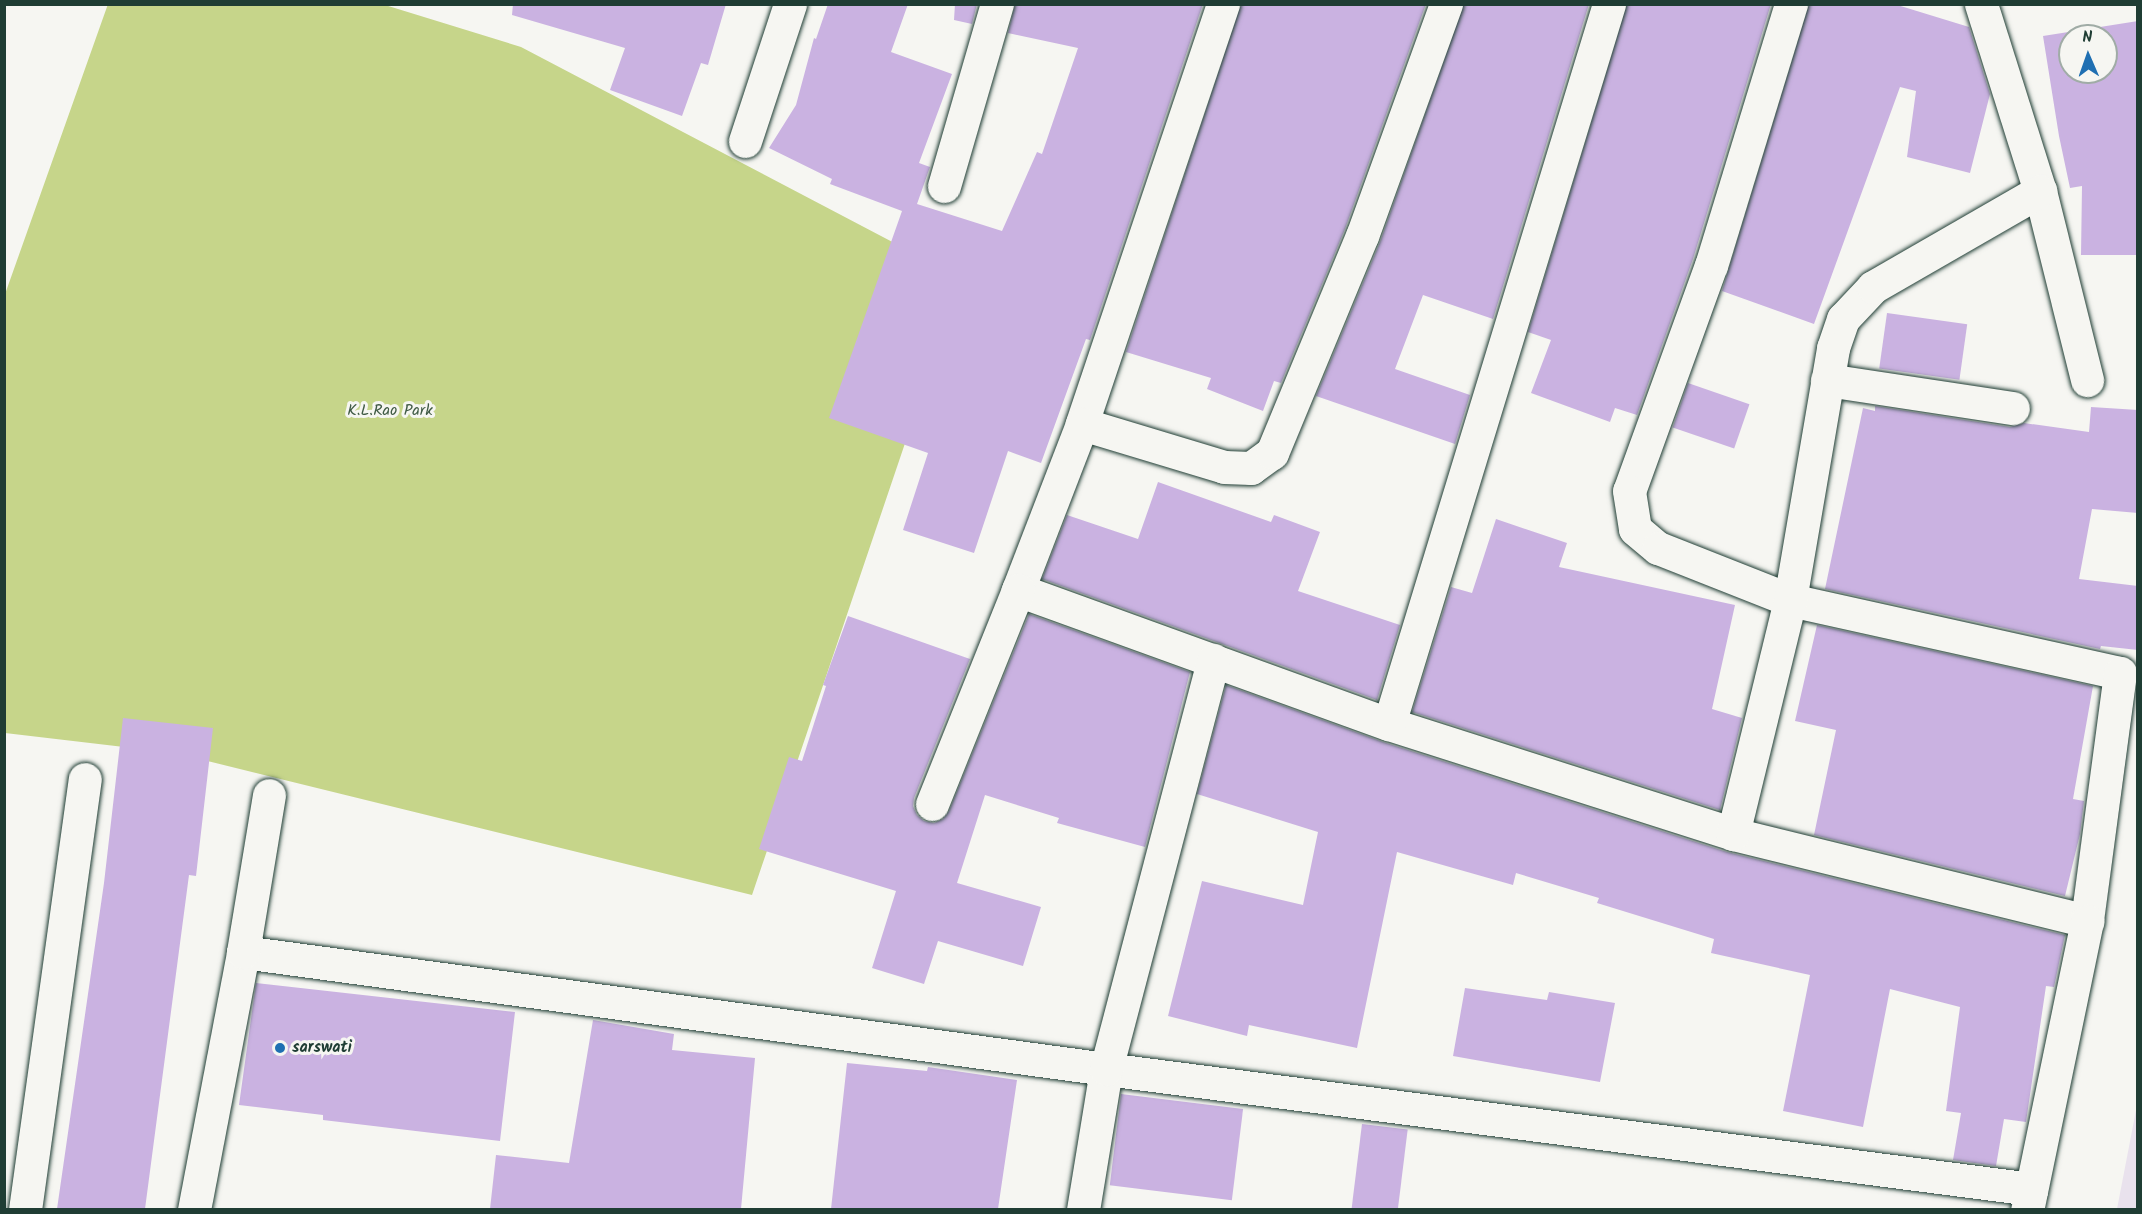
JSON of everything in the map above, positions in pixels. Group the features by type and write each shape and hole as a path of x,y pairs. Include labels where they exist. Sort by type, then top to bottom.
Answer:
{"street":[{"path":"745,141 790,4"},
{"path":"944,186 997,4"},
{"path":"932,804 1082,424 1223,4"},
{"path":"1082,424 1224,467 1251,468 1272,453 1362,236 1446,4"},
{"path":"1389,724 1609,4"},
{"path":"243,951 1106,1069 2029,1199 2087,921 2120,673 1790,600 1658,548 1635,529 1629,491 1711,265 1791,4"},
{"path":"1981,4 2040,191 2087,380"},
{"path":"1733,834 1790,600 1833,348 1843,319 1873,287 2040,191"},
{"path":"1827,380 2013,408"},
{"path":"1018,590 1389,724 1733,834 2087,921"},
{"path":"1083,1209 1106,1069 1213,660"},
{"path":"25,1209 85,779"},
{"path":"194,1209 243,951 269,795"}],"shaded area":[{"path":"2137,1105 2137,1209 2117,1209"}],"green space":[{"name":"K.L.Rao Park","path":"108,4 385,5 521,47 961,278 752,895 175,753 5,733 4,297"}],"building":[{"path":"513,4 726,4 708,65 701,63 682,116 610,90 625,48 512,15"},
{"path":"828,4 908,4 891,52 952,74 919,163 930,167 917,204 1002,231 1037,152 1042,154 1078,48 1008,33 1015,4 1203,4 1090,340 1086,339 1041,463 1008,451 974,553 903,530 928,453 829,418 902,211 830,184 832,179 769,148 796,105 814,38 816,39"},
{"path":"955,4 977,4 972,24 954,20"},
{"path":"1241,4 1426,4 1345,229 1281,383 1274,381 1263,411 1207,389 1211,378 1126,352"},
{"path":"1464,4 1589,4 1493,319 1423,295 1395,369 1470,395 1455,444 1316,396 1380,242"},
{"path":"1627,4 1771,4 1693,259 1637,415 1615,408 1610,422 1531,393 1551,340 1528,332"},
{"path":"1809,4 1894,4 1969,27 1990,94 1970,173 1907,157 1916,91 1900,87 1814,324 1722,291"},
{"path":"2138,21 2138,255 2081,255 2082,186 2070,188 2043,36 2058,34 2058,84 2118,84 2118,24"},
{"path":"1887,313 1967,324 1959,380 1879,368"},
{"path":"1688,383 1749,404 1734,449 1673,427"},
{"path":"1875,406 2010,427 2024,423 2089,432 2091,407 2138,410 2138,513 2092,509 2079,579 2138,586 2138,650 2101,646 2100,649 1825,589 1863,408 1875,411"},
{"path":"1158,482 1271,522 1274,515 1320,532 1298,591 1400,625 1377,700 1042,579 1067,515 1138,539"},
{"path":"1496,519 1567,543 1559,567 1735,605 1712,709 1742,718 1720,810 1412,712 1451,587 1472,593"},
{"path":"1029,614 1190,672 1145,847 1057,823 1059,818 985,795 957,883 1041,907 1023,966 938,941 924,984 872,968 896,891 759,849 789,757 802,761 826,686 823,685 848,616 970,659 914,798 913,806 917,815 924,821 934,823 943,819 949,811"},
{"path":"1817,625 2093,686 2073,799 2084,801 2080,834 2065,896 1814,835 1836,730 1795,721"},
{"path":"1226,685 1383,742 1727,852 2065,935 2054,987 2046,986 2026,1122 2004,1119 1996,1166 1953,1160 1961,1113 1946,1111 1960,1007 1890,989 1863,1127 1783,1111 1810,975 1711,953 1714,939 1597,903 1599,898 1516,873 1513,885 1397,852 1357,1048 1249,1025 1247,1036 1168,1016 1202,881 1303,905 1318,832 1197,794"},
{"path":"123,718 213,728 196,876 189,875 145,1209 57,1209 104,883"},
{"path":"256,983 515,1012 500,1141 323,1120 323,1115 239,1105"},
{"path":"1465,988 1547,1000 1549,992 1615,1003 1600,1082 1453,1056"},
{"path":"593,1020 674,1034 672,1050 755,1058 741,1209 490,1209 496,1155 569,1163"},
{"path":"847,1063 927,1071 928,1067 1017,1080 998,1209 831,1209"},
{"path":"1121,1094 1243,1109 1232,1200 1110,1185"},
{"path":"1362,1124 1408,1130 1398,1210 1352,1208"}],"place":[{"name":"sarswati","path":"280,1048"}]}
